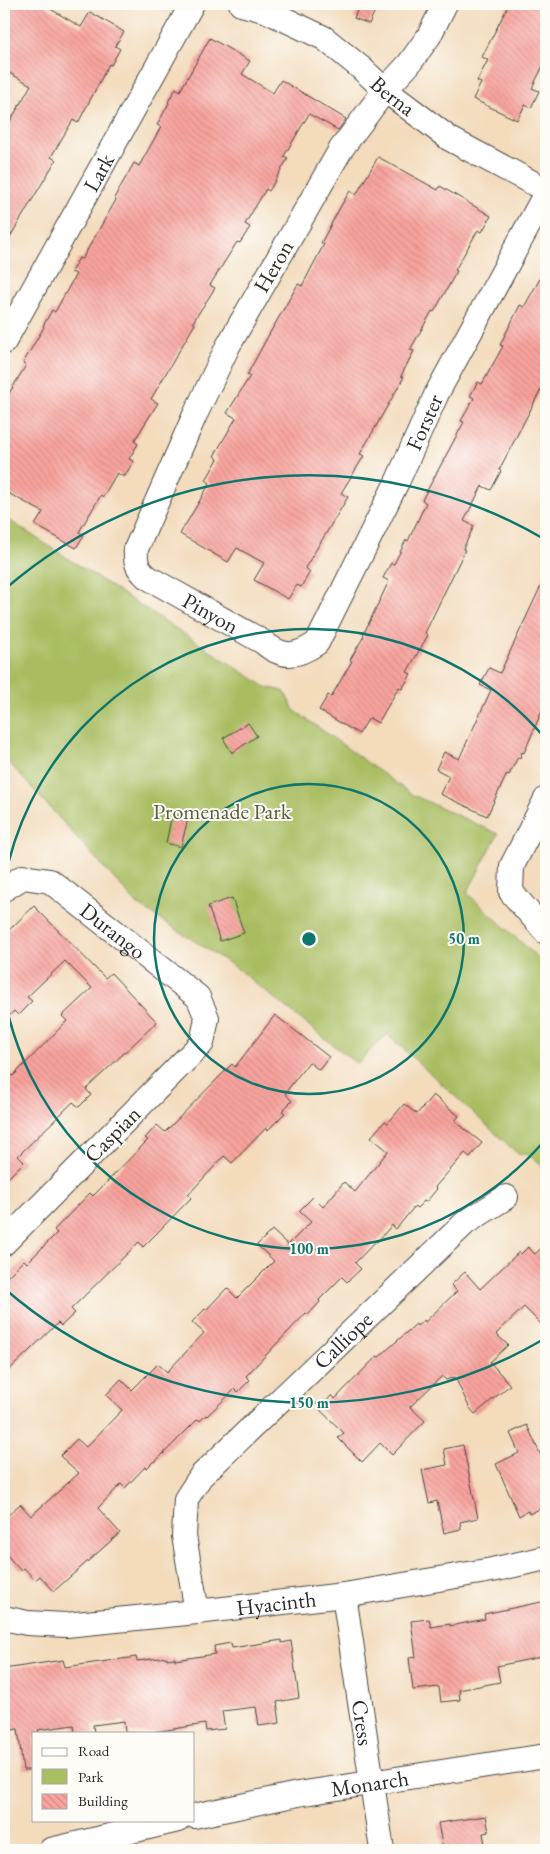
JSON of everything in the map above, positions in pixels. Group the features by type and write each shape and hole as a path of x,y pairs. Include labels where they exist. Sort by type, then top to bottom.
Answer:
{"street":[{"name":"Lark","path":"4,342 192,4"},
{"name":"Berna","path":"241,4 267,11 324,38 385,90 450,139 546,191"},
{"name":"Heron","path":"136,549 194,417 228,346 341,149 385,90 409,64 429,36 445,4"},
{"name":"Forster","path":"304,652 317,643 325,628 398,480 437,393 546,191"},
{"name":"Pinyon","path":"136,549 135,561 139,570 147,576 263,642 273,651 285,655 304,652"},
{"path":"546,799 512,866 511,892 546,932"},
{"name":"Durango","path":"4,889 23,877 50,881 198,997 207,1018"},
{"name":"Caspian","path":"4,1243 202,1043 207,1018"},
{"name":"Calliope","path":"197,1612 184,1536 186,1499 201,1476 465,1223 506,1197"},
{"name":"Hyacinth","path":"4,1618 27,1624 66,1625 197,1612 344,1594 492,1570 546,1558"},
{"name":"Cress","path":"344,1594 382,1850"},
{"name":"Monarch","path":"195,1816 298,1794 546,1756"},
{"path":"51,1850 170,1822"}],"green space":[{"name":"Promenade Park","path":"4,517 266,687 284,691 294,710 411,794 498,834 467,893 546,965 546,1170 533,1158 517,1153 387,1034 357,1064 235,967 138,905 4,757"}],"building":[{"path":"4,4 42,4 81,27 90,12 124,32 115,46 120,49 111,65 109,64 78,123 73,120 51,157 56,160 4,247 4,132 31,85 4,70"},
{"path":"360,4 378,4 369,24 354,18"},
{"path":"509,4 546,4 546,60 532,88 539,91 531,108 525,105 517,120 473,99 481,83 477,81 488,60 482,57"},
{"path":"210,38 250,61 242,74 273,93 281,80 346,119 338,130 309,114 284,156 288,158 269,191 266,189 245,224 250,227 240,243 237,242 210,285 215,288 193,322 195,324 151,399 158,403 134,441 138,444 129,459 134,461 124,477 117,473 103,497 101,495 79,532 84,535 76,548 35,525 43,512 4,491 4,402 26,365 23,363 52,310 55,312 76,274 71,272 79,258 82,259 116,200 114,198 134,163 139,166 161,127 157,125 168,102 176,88 180,91"},
{"path":"378,157 438,190 440,186 491,216 482,232 478,230 434,312 432,311 410,350 414,351 401,376 404,377 360,454 364,456 341,493 348,497 305,568 310,572 301,587 297,585 288,599 254,580 264,563 237,548 228,562 180,534 210,483 206,480 218,459 214,456 236,418 227,413 250,376 247,375 298,284 302,286 324,244 321,243 342,204 350,191 356,195"},
{"path":"546,268 546,380 499,470 501,471 491,490 482,486 464,521 474,526 463,549 465,550 425,633 428,635 407,672 411,674 402,689 399,687 378,723 369,718 359,734 319,710 328,695 331,697 352,661 350,660 364,636 389,581 383,578 391,563 394,564 406,540 408,541 426,503 422,500 464,422 461,421 474,398 470,396 478,382 482,384 503,346 500,345 520,305 524,307"},
{"path":"546,575 546,701 524,753 522,752 520,758 518,757 509,775 507,774 487,816 440,794 449,776 436,769 444,752 459,759 491,690 480,685 489,668 500,673"},
{"path":"248,723 257,736 232,753 223,738"},
{"path":"172,814 188,818 181,847 166,843"},
{"path":"232,898 244,933 220,941 208,906"},
{"path":"34,906 105,978 111,973 157,1022 86,1089 91,1095 79,1107 73,1102 18,1156 24,1162 4,1182 4,1067 13,1076 67,1021 62,1016 92,988 65,961 27,997 32,1001 18,1015 14,1011 4,1021 4,935"},
{"path":"275,1015 329,1057 319,1070 309,1062 285,1093 292,1101 282,1111 285,1113 268,1130 266,1128 232,1163 224,1156 188,1195 191,1198 143,1247 139,1242 71,1309 75,1313 61,1326 58,1323 4,1375 4,1280 24,1260 27,1263 57,1233 54,1230 90,1193 93,1196 148,1140 145,1138 157,1125 165,1132 232,1064 235,1067"},
{"path":"433,1095 459,1116 455,1121 482,1143 470,1157 465,1153 435,1187 437,1189 426,1202 424,1201 417,1208 415,1206 396,1229 392,1225 376,1241 355,1263 361,1269 347,1282 342,1277 319,1300 320,1302 308,1315 306,1313 246,1376 250,1380 238,1392 235,1389 207,1416 200,1421 198,1419 155,1462 147,1468 145,1467 125,1488 121,1484 98,1508 120,1533 54,1591 40,1576 35,1580 24,1568 21,1571 4,1552 4,1519 20,1504 31,1516 79,1473 60,1456 77,1439 86,1447 122,1410 106,1395 121,1379 132,1390 158,1364 167,1372 204,1333 192,1322 227,1288 237,1298 274,1261 257,1245 272,1230 288,1245 311,1222 299,1211 313,1197 323,1207 344,1182 355,1192 388,1151 371,1137 385,1121 388,1123 404,1104 417,1114"},
{"path":"546,1244 546,1329 524,1307 496,1334 508,1345 490,1362 510,1385 475,1414 469,1407 455,1377 446,1380 442,1376 410,1407 425,1421 392,1455 380,1443 362,1462 338,1438 344,1433 319,1409 332,1395 335,1399 377,1356 379,1357 416,1324 417,1326 424,1320 425,1322 457,1291 451,1285 465,1272 480,1289 519,1252 521,1254 528,1247 535,1254"},
{"path":"527,1425 546,1467 546,1506 529,1514 528,1511 519,1516 496,1464 519,1453 510,1433"},
{"path":"463,1445 478,1518 460,1522 461,1529 444,1533 437,1501 429,1503 422,1470 447,1465 444,1449"},
{"path":"546,1601 546,1656 497,1666 500,1682 459,1690 460,1700 441,1702 439,1687 413,1690 409,1658 416,1657 411,1621 429,1619 431,1627 450,1624 450,1626 485,1619 484,1614"},
{"path":"282,1640 282,1643 291,1641 299,1698 277,1702 280,1723 259,1726 256,1707 222,1711 225,1729 206,1731 205,1724 154,1732 125,1732 124,1721 93,1725 94,1732 75,1732 74,1725 38,1730 39,1732 32,1732 32,1770 23,1770 18,1729 4,1731 4,1669 63,1660 65,1667 136,1657 137,1661 167,1657 167,1659 175,1658 175,1660 215,1654 214,1646 231,1643 232,1648"},
{"path":"486,1816 489,1832 483,1833 486,1850 443,1850 438,1823"}]}
